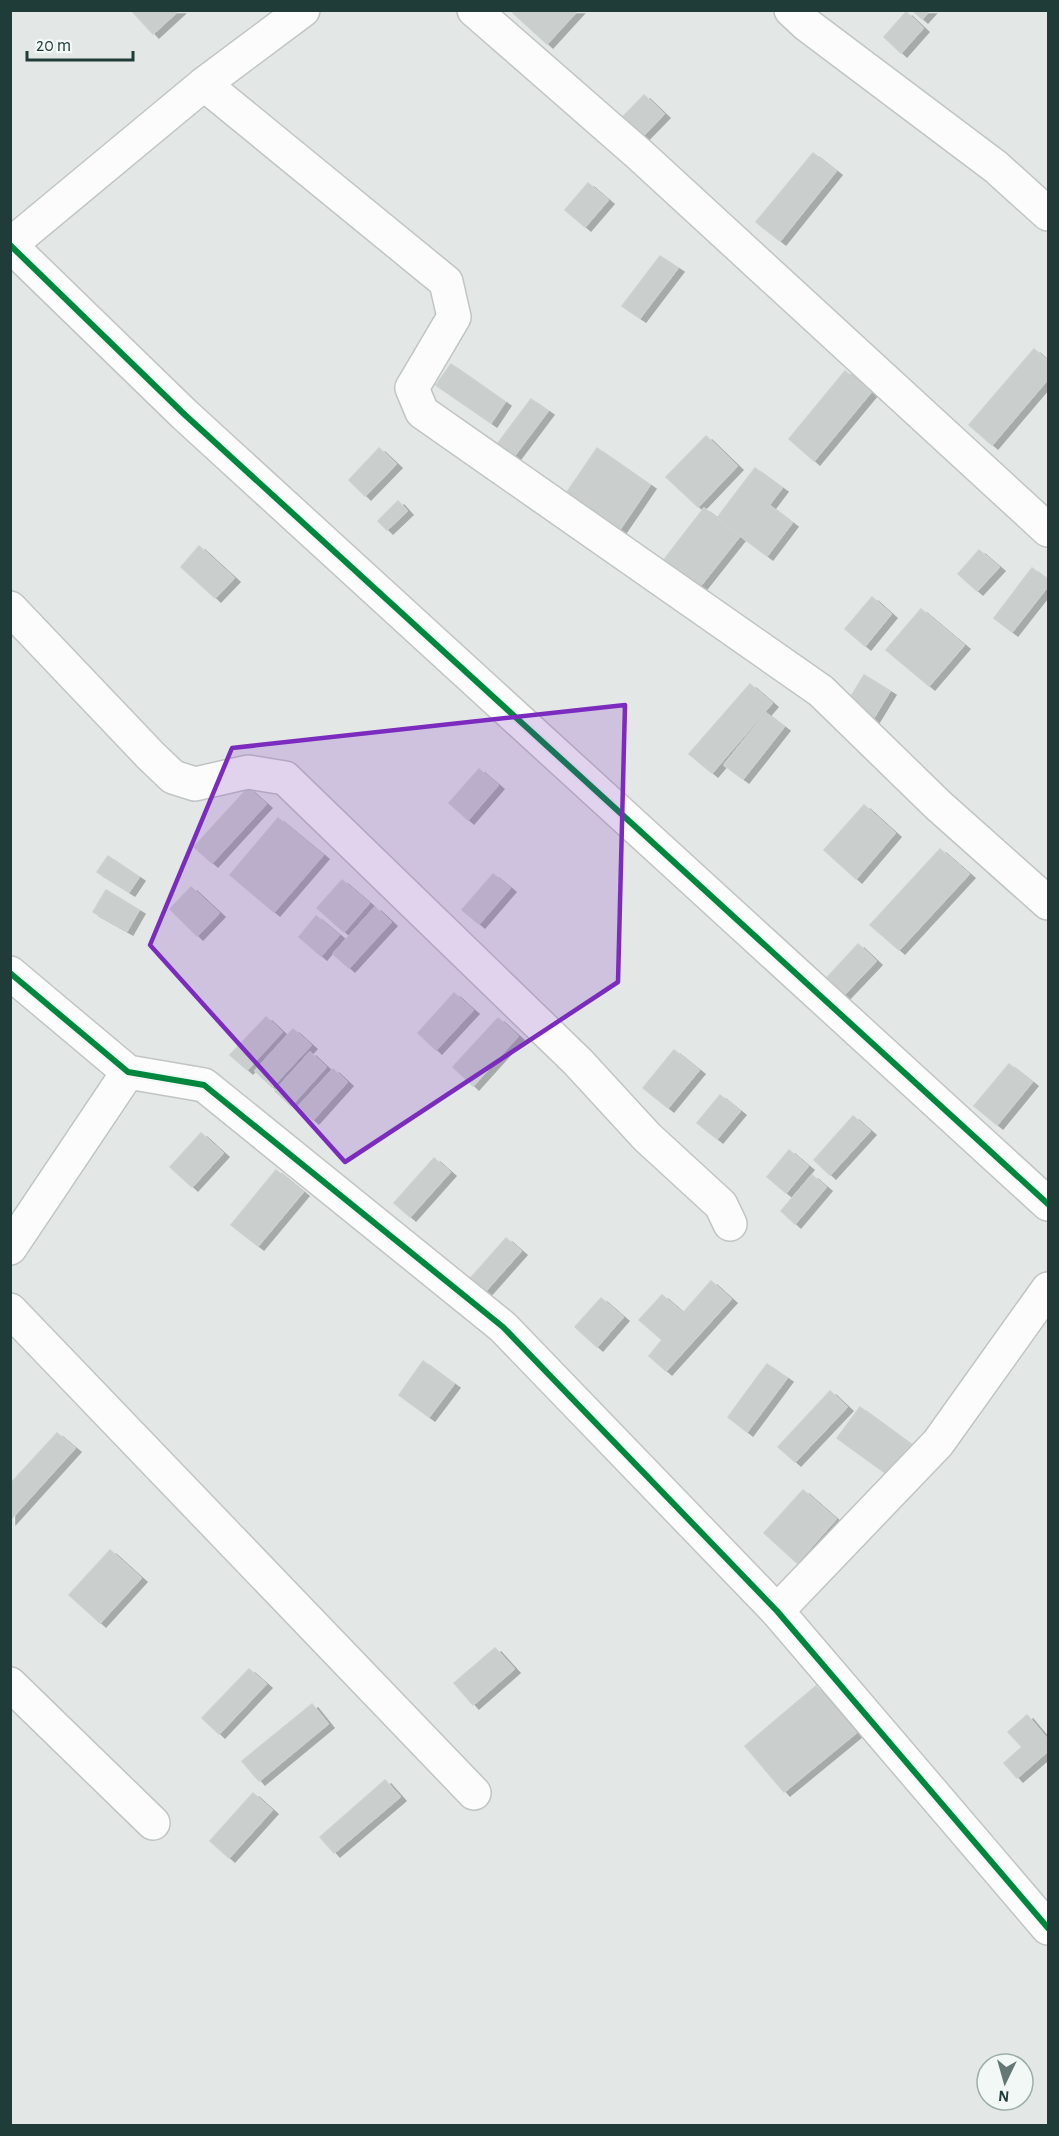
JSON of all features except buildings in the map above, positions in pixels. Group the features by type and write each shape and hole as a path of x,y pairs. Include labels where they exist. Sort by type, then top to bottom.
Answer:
{"street":[{"path":"303,10 204,84 10,245 184,414 1048,1204"},
{"path":"474,10 640,155 1048,530"},
{"path":"790,10 996,167 1048,214"},
{"path":"204,84 446,282 454,317 412,388 422,411 820,691 938,805 1048,903"},
{"path":"10,608 173,777 195,784 248,772 285,778 570,1054 647,1137 721,1205 730,1224"},
{"path":"10,972 128,1072 204,1085 503,1327 777,1611 1048,1928"},
{"path":"10,1248 128,1072"},
{"path":"777,1611 938,1443 1048,1289"},
{"path":"10,1310 474,1793"},
{"path":"10,1684 153,1823"}],"highlighted area":[{"path":"625,705 618,982 345,1162 150,945 232,748"}],"cycle path":[{"path":"10,245 184,414 1048,1204"},
{"path":"10,973 128,1072 204,1085 503,1327 777,1611 1048,1928"}]}
